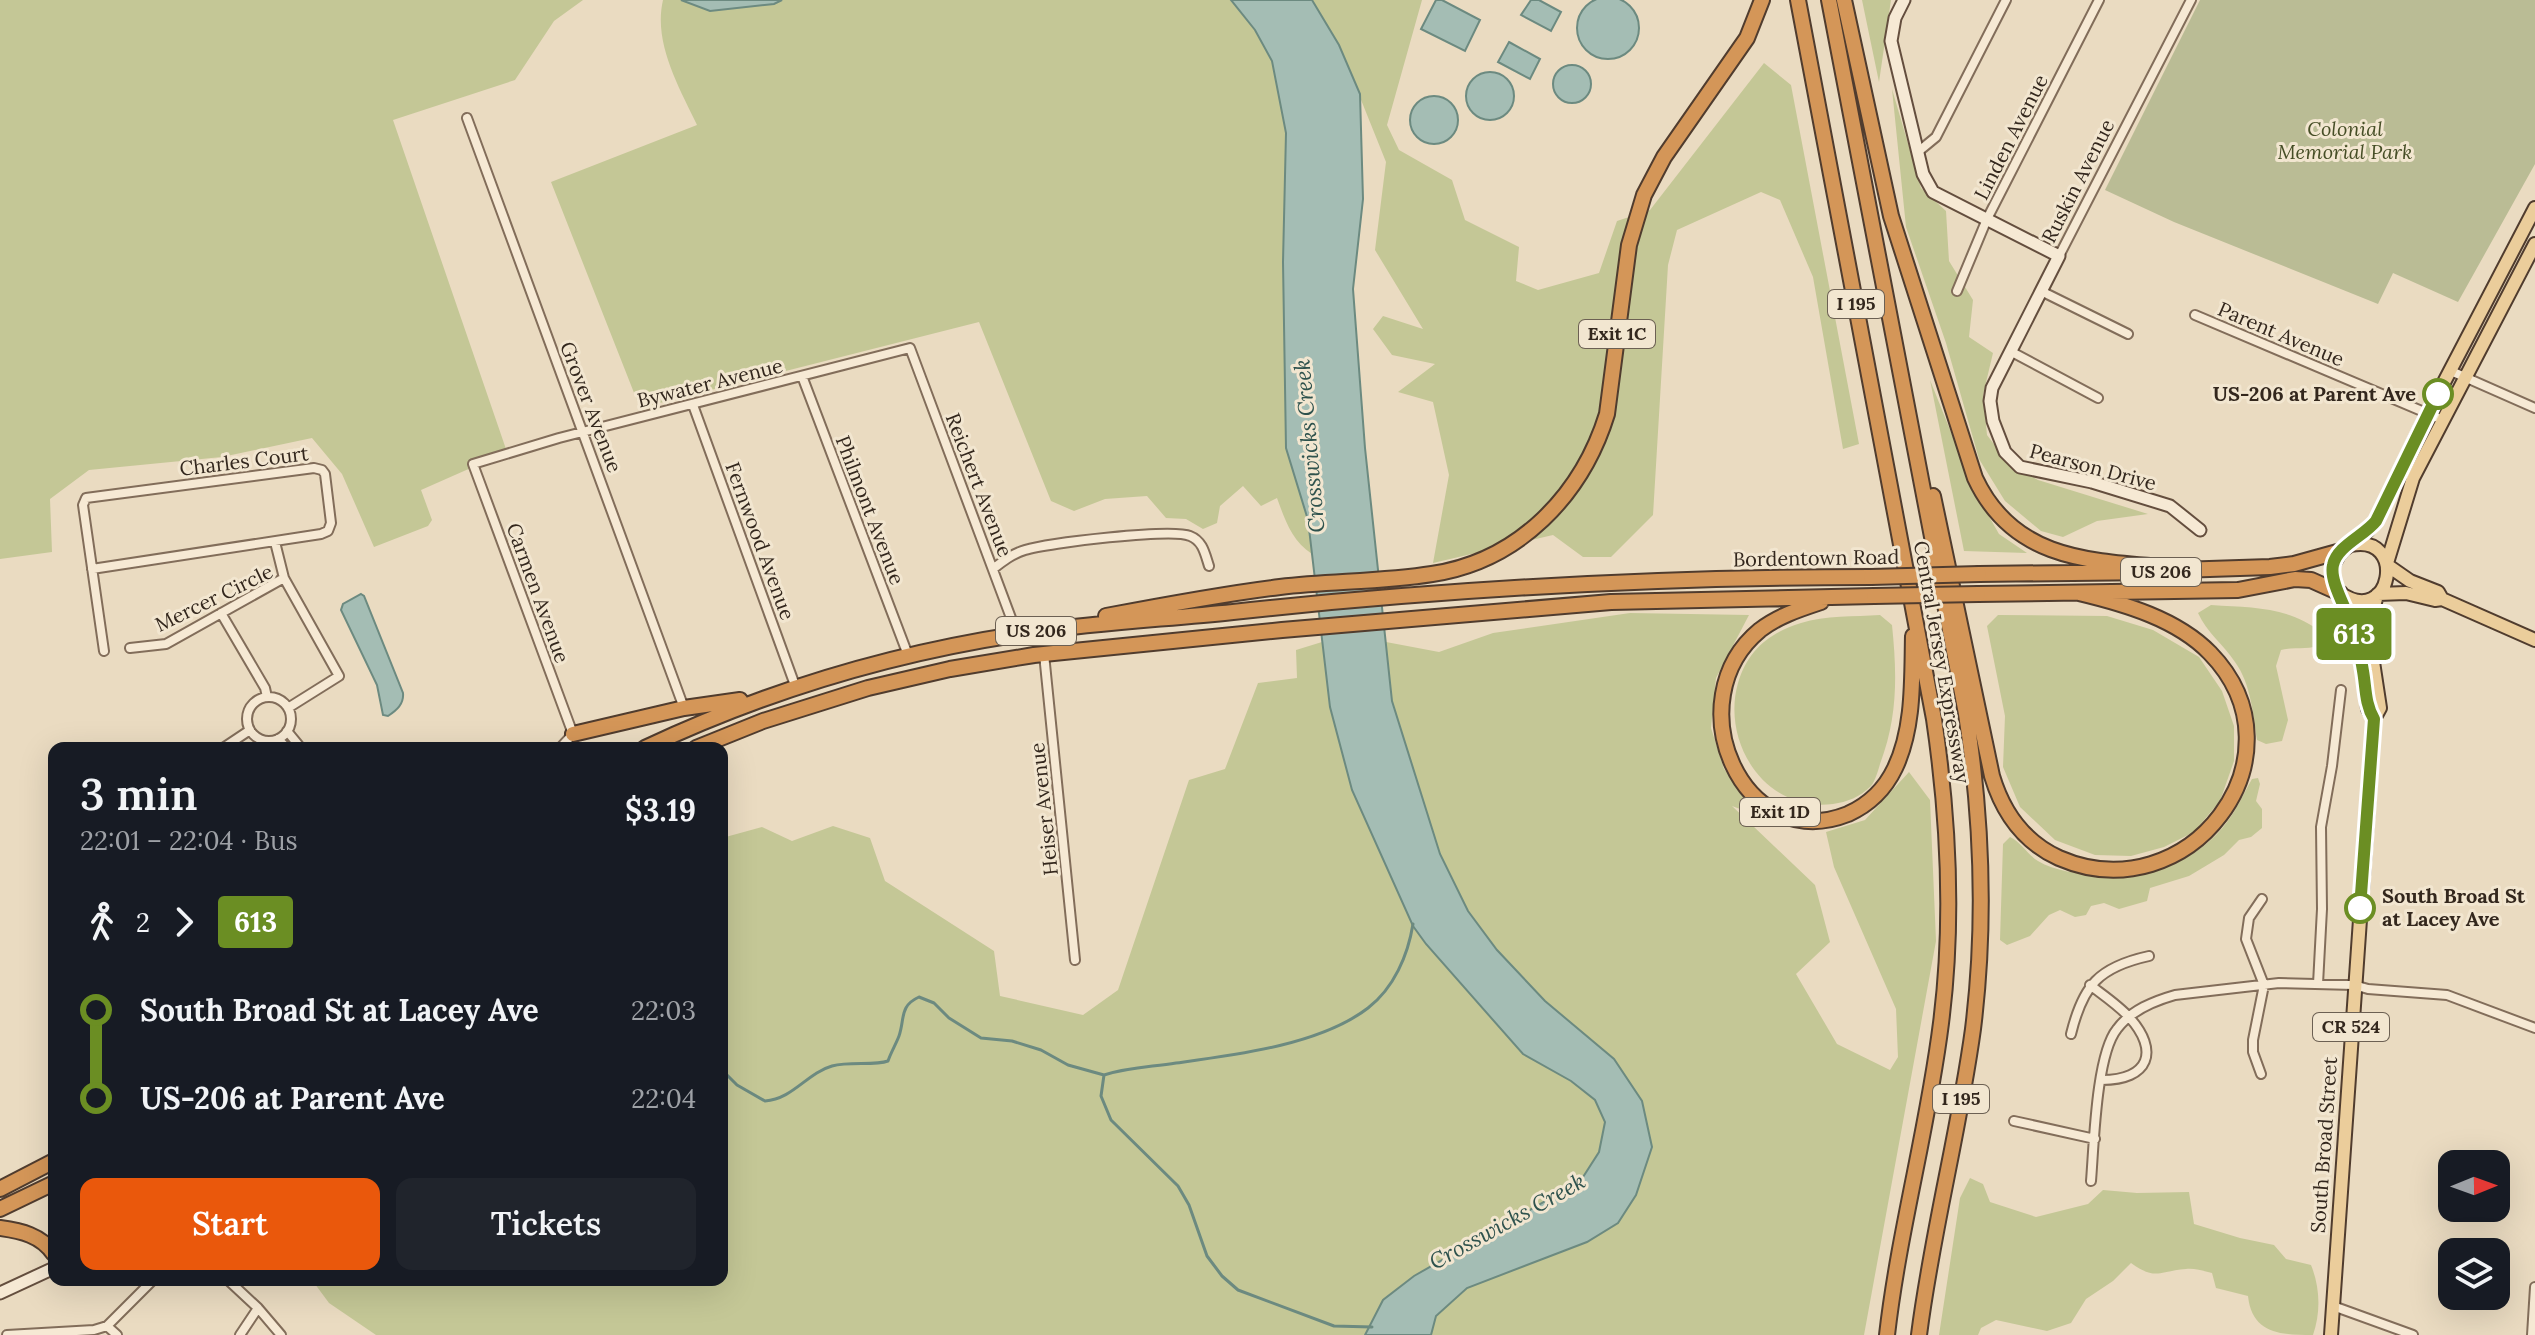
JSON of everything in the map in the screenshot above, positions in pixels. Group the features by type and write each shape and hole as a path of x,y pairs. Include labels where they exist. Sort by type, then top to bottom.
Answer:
{"highway":[{"name":"Exit 1C","path":"1038,631 1198,598 1281,586 1429,575 1455,569 1498,552 1552,512 1580,476 1607,414 1629,245 1644,195 1664,157 1747,38 1762,0"},
{"name":"Central Jersey Expressway","path":"1798,0 1914,608 1942,773 1947,826 1949,916 1941,1023 1887,1335"},
{"name":"Central Jersey Expressway","path":"1829,0 1966,714 1976,787 1981,861 1981,917 1973,1027 1919,1335"},
{"path":"1844,0 1891,216 1983,495 2005,524 2020,536 2048,550 2110,561 2186,569"},
{"path":"1889,313 1959,611 1992,776 2003,806 2025,835 2068,862 2104,870 2156,864 2195,843 2215,825 2226,809 2240,779 2244,761 2245,734 2241,706 2219,664 2191,637 2154,617 2079,593"},
{"name":"Bordentown Road","path":"1038,631 1282,606 1581,584 1979,574 2133,574 2270,567 2294,564 2344,549"},
{"name":"Bordentown Road","path":"1044,654 1611,602 2238,590 2295,579 2311,580 2340,593"},
{"name":"Exit 1D","path":"1835,598 1795,611 1760,630 1738,655 1721,700 1722,735 1739,777 1761,801 1799,819 1826,820 1855,811 1890,779 1902,751 1907,728 1912,685 1914,608"},
{"name":"US 206","path":"658,742 769,697 908,655 1038,631"},
{"name":"US 206","path":"711,742 763,721 868,688 950,669 1044,654"},
{"path":"573,734 684,708 769,697"},
{"path":"0,1189 48,1164"},
{"path":"0,1209 48,1186"},
{"path":"0,1228 37,1237 48,1246"}],"main road":[{"name":"US 206","path":"2344,549 2376,521 2428,413 2535,208"},
{"path":"2378,595 2387,580 2387,564 2413,478 2535,244"},
{"path":"2442,599 2406,593 2355,601 2340,593 2332,576 2335,558 2344,549 2363,544 2371,546 2387,564 2410,581 2438,592 2442,599 2474,615 2535,640"},
{"name":"South Broad Street","path":"2340,593 2359,652 2368,709 2374,719"},
{"name":"South Broad Street","path":"2331,1335 2374,719 2380,708 2368,629 2378,595"}],"street":[{"path":"1904,0 1892,29 1892,51 1923,174 1933,192 2059,256"},
{"path":"1919,151 1936,137 2006,0"},
{"name":"Linden Avenue","path":"1957,291 1987,219 2099,0"},
{"name":"Ruskin Avenue","path":"1997,377 2191,0"},
{"name":"Grover Avenue","path":"467,118 684,708"},
{"path":"2041,291 2128,334"},
{"name":"Parent Avenue","path":"2195,315 2443,420"},
{"name":"Bywater Avenue","path":"473,464 584,432 910,348"},
{"name":"Reichert Avenue","path":"910,348 1017,634"},
{"path":"2010,351 2098,398"},
{"path":"2451,371 2535,408"},
{"name":"Philmont Avenue","path":"802,376 908,655"},
{"name":"Pearson Drive","path":"1997,377 1990,401 1993,421 2005,452 2020,467 2092,482 2170,506 2200,530"},
{"name":"Fernwood Avenue","path":"693,405 796,688"},
{"name":"Carmen Avenue","path":"473,464 573,734"},
{"name":"Charles Court","path":"314,468 322,470 330,527 321,534 275,542 92,569 83,505 86,498 314,468"},
{"path":"993,569 1009,557 1035,547 1157,534 1184,534 1195,538 1203,548 1209,566"},
{"path":"275,542 284,578"},
{"path":"92,569 104,651"},
{"name":"Mercer Circle","path":"130,648 166,644 284,578 339,676 288,708"},
{"path":"221,613 265,688 267,697"},
{"name":"Heiser Avenue","path":"1044,654 1075,960"},
{"path":"2318,984 2322,909 2319,863 2321,827 2341,690"},
{"path":"267,697 280,701 288,708 291,718 287,731 278,739 261,740 250,730 250,709 260,699 267,697"},
{"path":"232,742 250,730"},
{"path":"287,731 296,742"},
{"path":"566,742 573,734"},
{"path":"278,739 281,742"},
{"path":"2261,1074 2253,1052 2253,1040 2264,985 2246,939 2249,918 2262,899"},
{"path":"2071,1034 2090,985 2110,968 2149,956"},
{"path":"2090,985 2129,1017 2146,1048 2140,1070 2127,1078 2102,1080"},
{"path":"2091,1181 2109,1043 2129,1017 2146,1005 2175,995 2264,985 2354,985 2368,989 2447,995 2535,1028"},
{"path":"2014,1121 2095,1139"},
{"path":"0,1293 48,1271"},
{"path":"107,1330 147,1286"},
{"path":"234,1286 281,1335"},
{"path":"2532,1335 2535,1287"},
{"path":"2333,1306 2413,1335"},
{"path":"240,1335 258,1308"},
{"path":"7,1335 94,1330 107,1330 117,1335"}],"green space":[{"path":"0,0 583,0 554,21 515,80 393,120 507,452 421,490 432,520 428,526 374,547 342,474 312,438 222,457 89,470 50,499 52,552 0,559"},
{"path":"663,0 681,0 710,11 774,4 782,0 1231,0 1255,30 1272,61 1286,133 1283,262 1286,448 1308,520 1312,554 1294,536 1277,498 1261,506 1243,486 1220,506 1217,523 1203,529 1186,519 1166,518 1147,496 1105,499 1074,511 1051,501 979,322 640,408 551,182 697,125 665,48 661,16"},
{"path":"1312,0 1422,0 1387,125 1399,150 1452,180 1465,220 1519,247 1516,281 1538,290 1599,273 1617,221 1650,210 1764,63 1791,85 1859,444 1843,449 1813,277 1780,200 1761,192 1677,230 1668,265 1653,515 1611,557 1583,557 1553,535 1433,563 1449,475 1433,402 1398,392 1435,364 1392,355 1373,329 1383,316 1423,329 1375,250 1386,162 1339,45"},
{"path":"1862,0 1891,0 1879,82"},
{"name":"Colonial Memorial Park","path":"2200,0 2535,0 2535,164 2458,302 2393,273 2378,304 2174,222 2105,190"},
{"path":"1892,89 1921,188 1946,211 1949,261 1973,300 1969,337 1993,353 1983,395 1987,435 2009,464 2038,480 2148,514 2097,521 2063,537 2041,531 2005,501 1979,459 1946,343 1906,227"},
{"path":"1930,380 1975,492 1999,534 2027,553 1964,551"},
{"path":"2211,605 2283,613 2323,633 2322,644 2281,650 2276,666 2288,720 2282,741 2266,744 2257,740 2245,680 2198,613"},
{"path":"1630,613 1749,615 1716,678 1711,728 1724,769 1752,802 1783,825 1732,806 1815,885 1830,942 1796,974 1837,1044 1890,1070 1898,1057 1896,1009 1834,867 1826,832 1865,820 1909,772 1930,800 1936,941 1864,1335 1431,1335 1436,1316 1467,1288 1587,1242 1618,1223 1614,1059 1545,1001 1497,950 1468,911 1440,854 1392,701 1386,642 1439,652 1493,633"},
{"path":"1880,615 1892,625 1895,695 1886,747 1874,781 1858,796 1833,804 1809,804 1788,797 1769,785 1754,769 1743,750 1736,728 1734,706 1742,671 1761,644 1790,627 1820,619"},
{"path":"1998,615 2107,616 2153,630 2199,657 2222,691 2234,726 2234,761 2220,801 2194,832 2164,847 2131,856 2095,855 2055,840 2020,807 2003,767 2005,716 1987,626"},
{"path":"1322,642 1330,707 1413,926 1523,1054 1571,1081 1595,1100 1605,1122 1599,1152 1583,1177 1414,1276 1383,1300 1365,1335 376,1335 329,1303 316,1286 728,1286 728,836 762,827 792,841 833,826 870,838 885,881 994,951 1000,996 1083,1015 1118,990 1189,780 1225,769 1258,683 1297,678 1296,650"},
{"path":"2258,778 2260,784 2256,801 2262,809 2262,828 2251,837 2239,840 2224,855 2189,876 2150,888 2147,901 2119,909 2104,903 2091,906 2086,915 2075,917 2060,910 2049,915 2030,936 2007,945 2000,940 2003,844 2010,837 2038,861 2059,870 2116,876 2152,871 2186,858 2215,836 2231,817 2252,779"},
{"path":"1970,1178 1983,1184 1990,1202 2036,1217 2088,1204 2103,1190 2189,1192 2194,1224 2274,1245 2286,1259 2311,1265 2318,1300 2313,1335 2270,1330 2255,1318 2248,1296 2216,1288 2212,1273 2189,1269 2158,1274 2146,1272 2131,1263 2113,1281 2086,1299 2071,1323 2047,1331 1996,1320 1981,1328 1978,1335 1939,1335 1960,1198"}],"water":[{"path":"1596,-1 1620,-1 1637,16 1637,40 1620,57 1596,57 1579,40 1579,16"},
{"path":"681,0 782,0 774,4 710,11"},
{"path":"1231,0 1312,0 1339,45 1360,94 1363,199 1353,289 1365,448 1392,701 1440,854 1468,911 1497,950 1545,1001 1614,1059 1642,1101 1652,1147 1636,1195 1618,1223 1587,1242 1467,1288 1436,1316 1431,1335 1365,1335 1383,1300 1414,1276 1583,1177 1599,1152 1605,1122 1595,1100 1571,1081 1523,1054 1426,944 1413,926 1352,790 1330,707 1308,520 1286,448 1283,262 1286,133 1272,61 1255,30"},
{"path":"1436,0 1442,0 1480,20 1465,51 1421,29"},
{"path":"1531,0 1539,0 1561,12 1551,31 1521,15"},
{"path":"1509,42 1540,59 1530,79 1498,62"},
{"path":"1572,65 1585,71 1591,84 1585,97 1572,103 1559,97 1553,84 1559,71"},
{"path":"1490,72 1507,79 1514,96 1507,113 1490,120 1473,113 1466,96 1473,79"},
{"path":"1434,96 1451,103 1458,120 1451,137 1434,144 1417,137 1410,120 1417,103"},
{"path":"361,594 403,693 399,706 388,716 383,715 377,685 341,610 343,604"}],"waterway":[{"name":"Crosswicks Creek","path":"1104,1075 1276,1046 1302,1040 1348,1021 1377,1000 1392,981 1408,947 1413,924"},
{"path":"728,1076 737,1085 765,1101 784,1096 832,1066 888,1061 899,1036 905,1009 919,997 934,1003 949,1018 981,1038 1012,1041 1041,1050 1068,1065 1104,1075"},
{"name":"Crosswicks Creek","path":"1104,1075 1101,1096 1111,1120 1178,1186 1189,1205 1207,1256 1222,1276 1238,1290 1334,1326 1372,1327"}],"bus line":[{"name":"613","path":"2360,908 2374,719 2368,709 2352,627 2334,585 2332,567 2341,551 2362,537 2376,521 2438,394"}],"place":[{"name":"US-206 at Parent Ave","path":"2438,394"},
{"name":"South Broad St at Lacey Ave","path":"2360,908"}]}
